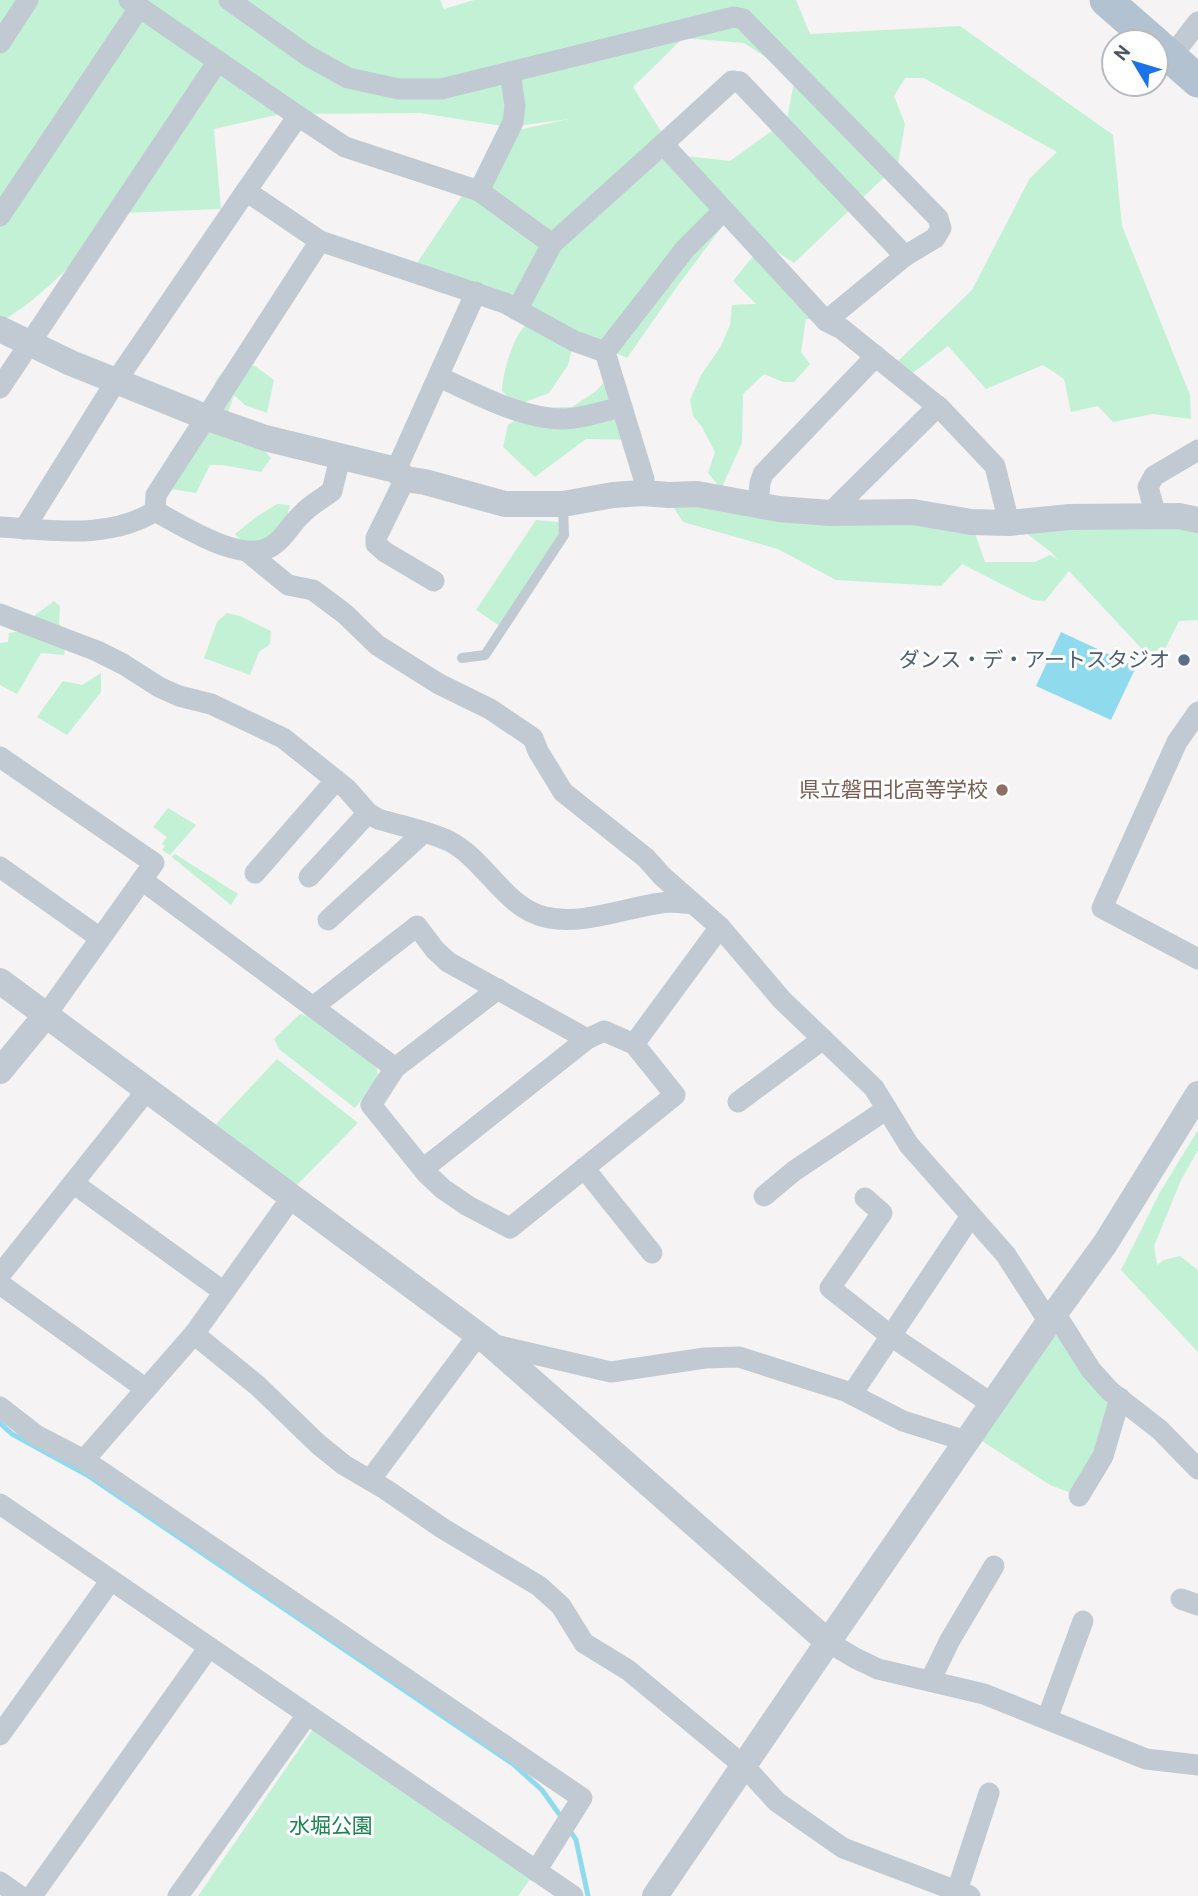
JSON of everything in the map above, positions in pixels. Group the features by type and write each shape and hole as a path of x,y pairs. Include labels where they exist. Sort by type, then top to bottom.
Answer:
{"main road":[{"path":"1106,0 1138,28"},
{"path":"1170,57 1198,81"}],"street":[{"path":"0,43 28,0"},
{"path":"229,0 309,56 348,78 398,89 441,89 734,16 743,19 938,218 941,228 935,238 905,256 826,321"},
{"path":"0,216 134,4 345,147 479,191 552,244"},
{"path":"1170,41 1198,22"},
{"path":"0,387 218,61"},
{"path":"479,191 513,122 515,106 510,72"},
{"path":"517,310 552,244 732,81 740,82 905,256"},
{"path":"24,528 116,381 298,116"},
{"path":"663,144 826,321 842,329 938,406 995,466 1009,523"},
{"path":"246,191 320,241 476,292 517,310 574,341 605,352"},
{"path":"605,352 685,249 723,211"},
{"path":"155,512 156,495 320,241"},
{"path":"434,581 385,552 376,544 376,538 439,377 476,292"},
{"path":"0,329 71,363 265,438 505,503 563,504 613,495 697,494 758,505 830,513 913,512 971,522 1009,523 1070,517 1156,516 1179,516 1198,520"},
{"path":"605,352 644,479 643,493"},
{"path":"758,505 763,474 876,356"},
{"path":"439,377 508,408 537,415 564,419 622,407"},
{"path":"830,513 938,406"},
{"path":"1156,516 1148,487 1154,475 1198,450"},
{"path":"249,553 274,545 303,513 332,491 340,457"},
{"path":"0,527 81,531 106,529 142,519 155,512"},
{"path":"155,512 228,547 249,553 288,585 313,590 345,614 377,645 439,684 490,709 533,738 563,792 646,858 662,876 720,927 782,1000 874,1088 909,1145 1006,1255 1091,1370 1119,1398 1160,1430 1198,1469"},
{"path":"0,614 97,651 159,687 179,696 211,704 283,738 336,780 368,813 378,819 450,841 475,860 522,908 545,917 569,919 664,902 693,904"},
{"path":"1198,712 1177,742 1102,908 1198,958"},
{"path":"0,757 153,863 46,1015 0,1071"},
{"path":"255,873 336,780"},
{"path":"309,877 368,813"},
{"path":"328,920 423,833"},
{"path":"0,867 100,938"},
{"path":"142,880 395,1068"},
{"path":"313,1007 417,926 448,962 587,1039"},
{"path":"634,1044 720,927"},
{"path":"0,981 483,1339 828,1642 878,1669 984,1694 1146,1759 1198,1765"},
{"path":"423,1169 587,1039 604,1031 634,1044 675,1094 510,1228 468,1206 443,1189 423,1169 371,1105 395,1068 498,989"},
{"path":"738,1102 823,1039"},
{"path":"0,1275 147,1090"},
{"path":"655,1896 966,1441 1105,1244 1198,1094"},
{"path":"764,1196 794,1171 887,1109"},
{"path":"584,1168 652,1253"},
{"path":"73,1183 224,1292"},
{"path":"84,1460 194,1334 292,1197"},
{"path":"866,1198 882,1213 830,1288 891,1336 992,1404"},
{"path":"852,1394 971,1216"},
{"path":"0,1284 146,1389"},
{"path":"194,1334 258,1386 318,1444 344,1465 539,1586 561,1606 584,1643 628,1670 744,1766 777,1802 843,1848 963,1894 989,1793"},
{"path":"483,1339 611,1372 705,1358 739,1357 809,1378 852,1394 903,1420 966,1441"},
{"path":"370,1480 483,1339"},
{"path":"1079,1496 1103,1456 1119,1398"},
{"path":"0,1407 36,1435 84,1460 582,1798 536,1871"},
{"path":"4,1515 111,1580 573,1896"},
{"path":"930,1681 950,1640 995,1566"},
{"path":"0,1735 111,1580"},
{"path":"1046,1719 1083,1621"},
{"path":"32,1896 209,1647"},
{"path":"178,1896 307,1715"}],"lane":[{"path":"462,658 485,655 564,536 563,504"}],"green space":[{"path":"0,0 440,0 444,9 474,0 796,0 810,34 960,26 1113,135 1122,226 1190,395 1191,419 1152,414 1113,422 1098,406 1071,412 1064,379 1043,365 986,389 948,346 910,375 896,363 972,290 1030,178 1057,152 924,78 905,78 894,96 905,124 898,164 794,263 767,245 838,319 806,319 801,352 810,364 794,382 783,382 764,374 743,394 742,443 721,489 708,473 715,452 693,416 690,400 701,375 721,346 730,325 732,305 756,304 733,281 763,244 727,220 627,358 417,263 504,133 569,119 509,127 420,113 281,114 214,129 221,209 122,213 48,286 0,322","holes":["683,38 744,43 795,76 787,120 730,161 676,155 633,87"]},
{"path":"536,321 574,341 568,365 549,393 517,405 502,391 504,376 512,347 521,331 527,324"},
{"path":"233,362 255,366 274,380 267,413 245,405 234,395 223,428 238,443 262,448 271,458 261,472 210,465 196,493 164,488 164,475 170,454 204,407 217,379"},
{"path":"616,370 639,440 586,439 535,477 503,447 508,425 532,408 572,407 596,391"},
{"path":"663,491 971,522 985,562 1035,562 1050,555 1058,560 1013,523 1198,524 1198,620 1179,621 1157,665 1069,571 1045,601 1033,600 962,564 941,586 836,580 778,549 683,522"},
{"path":"277,504 290,505 284,527 264,544 243,543 235,534"},
{"path":"536,520 568,523 503,628 476,610"},
{"path":"54,601 60,606 59,623 66,645 64,655 41,653 17,694 0,685 0,643 8,642 9,633 27,630 35,615"},
{"path":"227,613 240,616 271,631 270,644 259,652 250,675 204,658 217,622"},
{"path":"101,673 101,692 67,735 37,717 63,681 82,685"},
{"path":"168,808 196,825 170,855 162,850 165,846 162,844 167,837 153,827"},
{"path":"175,854 238,894 231,905 172,857"},
{"path":"300,1014 316,1019 376,1063 378,1078 355,1108 280,1050 274,1039"},
{"path":"277,1059 358,1123 288,1194 209,1135"},
{"path":"1198,1130 1198,1150 1181,1180 1154,1246 1157,1265 1164,1260 1180,1256 1198,1270 1198,1352 1121,1270 1159,1194"},
{"path":"1049,1322 1099,1379 1109,1405 1079,1496 1050,1485 971,1434"},
{"name":"水堀公園","path":"313,1729 531,1878 518,1896 198,1896"}],"water":[{"path":"1061,632 1136,667 1111,720 1036,686"}],"waterway":[{"path":"0,1423 12,1434 87,1475 513,1764 542,1790 562,1818"},
{"path":"569,1829 576,1840 588,1896"}],"place":[{"name":"ダンス・デ・アートスタジオ","path":"1184,660"},
{"name":"県立磐田北高等学校","path":"1002,790"}]}
